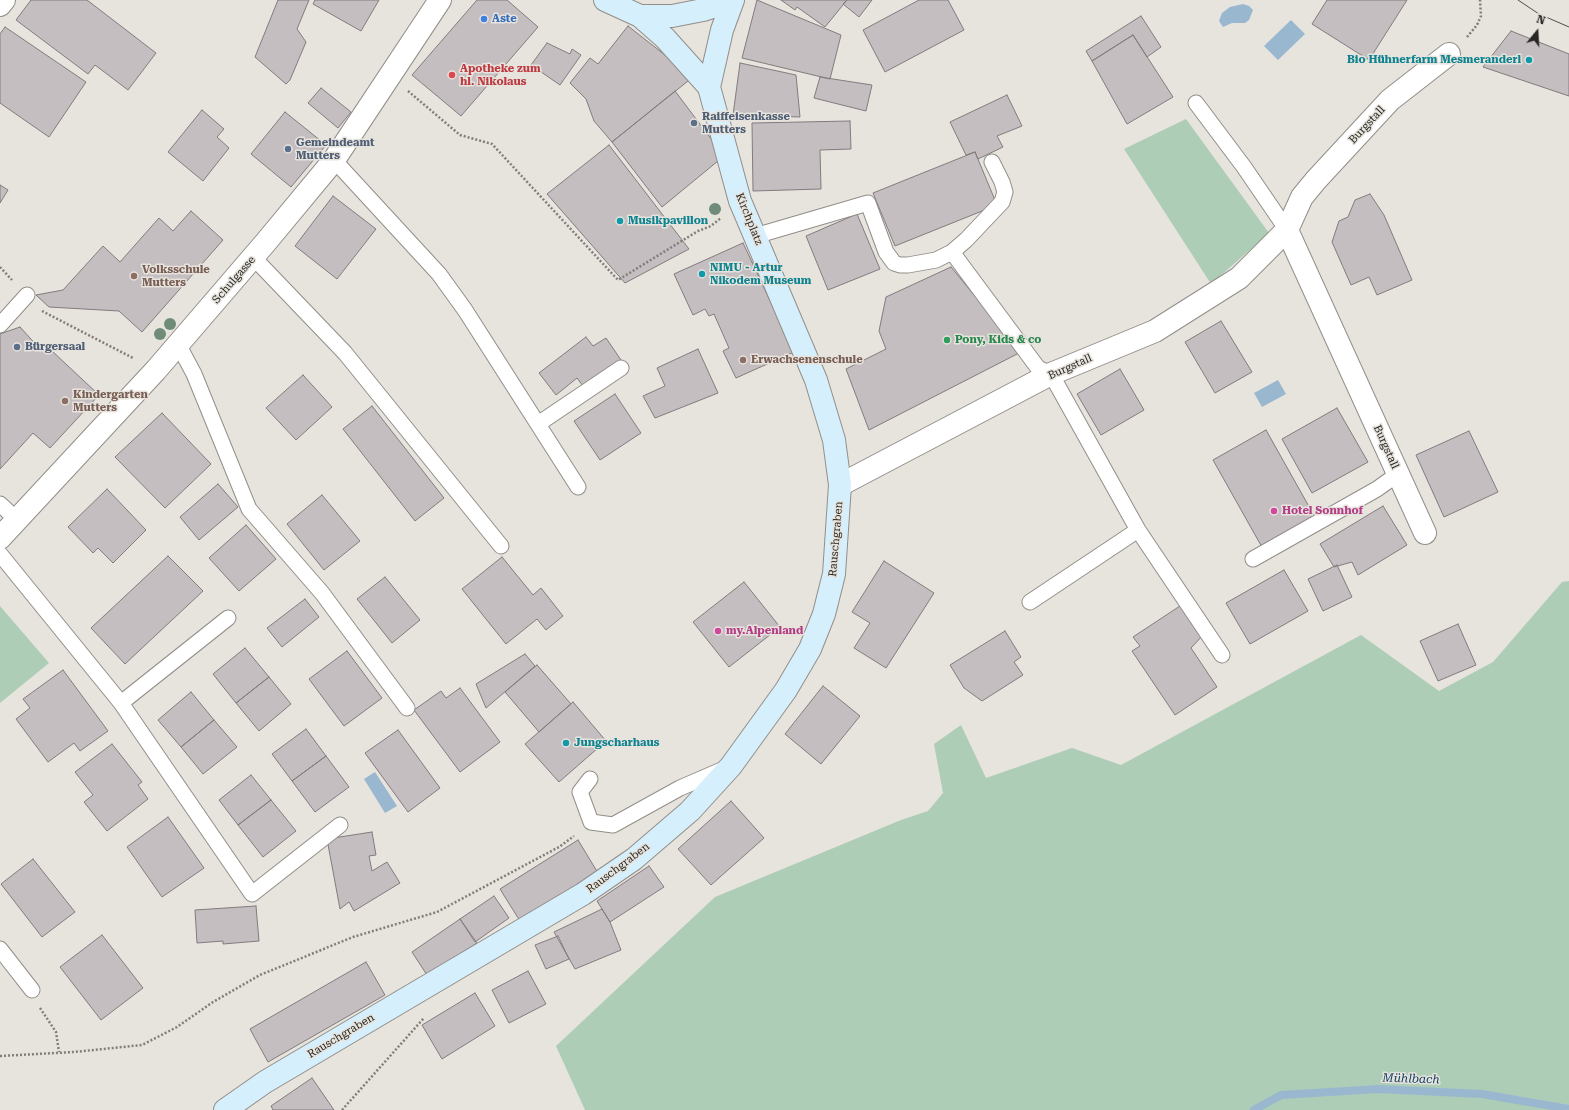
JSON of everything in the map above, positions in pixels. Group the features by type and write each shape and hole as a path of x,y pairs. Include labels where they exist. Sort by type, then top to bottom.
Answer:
{"street":[{"path":"0,5 4,0"},
{"name":"Schulgasse","path":"0,538 156,370 334,160 390,78 440,0"},
{"name":"Kirchplatz","path":"605,0 640,16 665,38 710,87"},
{"name":"Kirchplatz","path":"640,16 672,16 703,10 733,0"},
{"name":"Kirchplatz","path":"733,0 722,30 710,87 740,201 816,380 834,440 840,485"},
{"name":"Burgstall","path":"840,485 1051,374 1155,331 1240,278 1287,230 1302,197 1316,180 1390,100 1449,54"},
{"name":"Burgstall","path":"1287,230 1425,533"},
{"name":"Rauschgraben","path":"225,1110 272,1078 583,894 634,859 690,811 731,766 786,690 810,649 824,614 834,574 840,485"}],"lane":[{"path":"1196,103 1287,230"},
{"path":"334,160 439,274 465,310 578,487"},
{"path":"755,236 868,203 886,252 894,263 900,265 924,263 936,260 952,252 988,218 1002,202 1005,192 1002,182 992,162"},
{"path":"952,252 1038,368 1051,374 1138,530 1222,655"},
{"path":"253,257 345,353 501,546"},
{"path":"0,325 27,296"},
{"path":"178,344 194,374 248,509 322,593 407,708"},
{"path":"538,424 621,368"},
{"path":"1253,559 1377,489 1398,474"},
{"path":"0,504 17,520"},
{"path":"1030,602 1138,530"},
{"path":"0,554 121,702 252,894 340,825"},
{"path":"121,702 228,618"},
{"path":"590,779 580,792 592,822 612,825 680,788 731,766"},
{"path":"0,949 32,990"}],"path":[{"path":"1449,54 1477,25 1481,16 1480,0"},
{"path":"390,78 402,86 460,135 492,144 618,280 698,231 711,226 740,201"},
{"path":"0,267 40,310 156,370"},
{"path":"0,1056 142,1045 177,1027 213,1002 260,975 353,937 437,912 560,847 592,822"},
{"path":"32,990 30,995 56,1032 59,1052"},
{"path":"342,1110 428,1014"}],"green space":[{"path":"1186,119 1269,233 1211,284 1124,149"},
{"path":"1569,581 1569,1110 585,1110 556,1046 715,897 901,820 928,811 943,793 934,744 961,725 986,778 1072,748 1121,765 1361,635 1439,691 1493,662 1562,582"},
{"path":"0,606 49,663 0,703"}],"water":[{"path":"1243,4 1249,6 1253,10 1249,20 1245,23 1232,23 1223,27 1219,21 1222,13 1230,7"},
{"path":"1291,20 1305,34 1278,60 1264,46"},
{"path":"1278,380 1286,394 1262,407 1254,393"},
{"path":"375,772 397,806 385,813 364,779"}],"building":[{"path":"31,0 87,0 156,53 128,90 95,65 88,74 16,20"},
{"path":"278,0 309,0 297,29 306,42 290,80 286,84 255,57"},
{"path":"315,0 379,0 361,31 313,4"},
{"path":"477,0 507,0 538,27 461,116 412,75"},
{"path":"757,0 841,35 830,79 742,58"},
{"path":"781,0 847,0 825,27 797,7 795,10"},
{"path":"847,0 872,0 859,17 843,4"},
{"path":"919,0 948,0 964,30 885,72 863,30"},
{"path":"1327,0 1407,0 1369,60 1312,24"},
{"path":"1141,16 1161,47 1147,57 1133,35 1092,61 1086,51"},
{"path":"628,26 693,77 612,142 594,121 586,99 570,83 590,58 598,64"},
{"path":"5,27 86,82 49,137 0,103 0,34"},
{"name":"Bio Hühnerfarm Mesmeranderl","path":"1511,31 1569,54 1569,96 1483,67"},
{"path":"1133,35 1173,97 1127,124 1092,61"},
{"path":"547,43 570,54 572,49 581,55 560,85 531,65"},
{"path":"740,63 796,75 800,117 733,115"},
{"path":"820,77 872,85 866,111 814,98"},
{"path":"321,88 351,112 338,128 308,103"},
{"path":"675,91 724,156 662,207 612,142"},
{"path":"1007,95 1022,126 997,136 1003,147 978,159 975,152 966,155 950,122"},
{"path":"202,110 224,129 217,137 229,148 203,181 168,152"},
{"name":"Gemeindeamt Mutters","path":"285,112 326,145 291,187 251,154"},
{"path":"850,121 851,149 820,150 821,189 753,191 752,123"},
{"name":"Musikpavillon","path":"609,145 689,249 625,283 547,194"},
{"path":"975,152 997,205 895,246 873,193"},
{"path":"0,185 8,190 0,203"},
{"path":"1370,194 1384,215 1412,280 1377,295 1369,277 1351,285 1332,242 1339,221 1348,217 1355,200"},
{"path":"333,196 376,229 337,279 295,246"},
{"name":"Volksschule Mutters","path":"191,211 223,240 142,332 119,311 49,307 36,295 63,290 103,246 120,262 159,218 173,231"},
{"path":"857,214 880,269 828,290 806,236"},
{"path":"743,243 794,352 736,378 723,351 729,348 714,314 709,316 705,309 693,315 674,274"},
{"name":"Pony, Kids & co","path":"951,267 1021,352 869,430 846,369 886,349 879,331 886,297"},
{"path":"1221,321 1252,372 1215,393 1185,342"},
{"path":"20,327 40,349 52,351 99,395 50,448 33,433 0,469 0,334"},
{"path":"586,337 593,346 606,338 621,360 583,386 577,378 556,395 539,373"},
{"path":"698,349 718,393 655,418 643,396 665,386 657,368"},
{"path":"1120,369 1144,410 1101,435 1077,394"},
{"path":"303,375 332,407 296,440 266,408"},
{"path":"615,394 641,433 600,460 574,421"},
{"path":"372,406 444,498 415,521 343,429"},
{"path":"1337,408 1368,462 1312,493 1282,439"},
{"path":"162,413 211,464 165,508 115,457"},
{"path":"1266,430 1316,519 1263,549 1213,460"},
{"path":"1469,431 1498,492 1444,517 1416,455"},
{"path":"218,484 238,507 199,540 180,517"},
{"path":"107,489 146,530 113,563 98,548 93,553 68,527"},
{"path":"322,495 360,541 324,570 287,524"},
{"path":"1383,506 1407,545 1358,575 1352,562 1334,567 1320,544"},
{"path":"246,525 276,559 239,591 209,558"},
{"path":"168,556 203,591 125,664 91,628"},
{"path":"502,557 533,595 541,588 563,616 546,630 537,619 506,644 462,589"},
{"path":"884,561 934,593 886,668 854,648 870,623 852,612"},
{"path":"1337,565 1352,597 1323,611 1308,579"},
{"path":"1284,570 1308,611 1250,644 1226,603"},
{"path":"385,577 420,620 392,643 357,599"},
{"path":"744,582 780,627 729,667 693,622"},
{"path":"305,599 319,617 282,647 267,628"},
{"path":"1183,604 1203,635 1191,648 1217,687 1175,715 1132,651 1140,646 1133,637"},
{"path":"1458,624 1476,665 1438,681 1420,641"},
{"path":"1005,631 1021,657 1014,662 1023,675 982,701 964,688 950,665"},
{"path":"245,648 269,677 236,703 213,674"},
{"path":"347,651 382,698 344,726 309,679"},
{"path":"525,654 535,666 486,708 476,684"},
{"path":"537,665 571,704 539,732 505,692"},
{"path":"63,670 108,731 80,751 74,743 48,762 16,719 30,708 23,699"},
{"path":"269,677 291,704 259,731 236,703"},
{"path":"823,686 860,716 821,764 785,734"},
{"path":"460,688 500,742 460,772 414,710 441,691 446,698"},
{"path":"191,692 214,720 181,747 158,720"},
{"name":"Jungscharhaus","path":"573,702 606,741 559,782 525,744"},
{"path":"214,720 237,747 203,774 181,747"},
{"path":"306,729 326,756 292,781 272,754"},
{"path":"398,730 440,788 408,812 365,753"},
{"path":"112,744 142,782 138,785 148,799 107,831 84,802 93,795 75,772"},
{"path":"326,756 349,787 315,812 292,781"},
{"path":"251,775 271,800 238,825 219,800"},
{"path":"271,800 296,831 263,857 238,825"},
{"path":"731,801 764,838 711,885 678,849"},
{"path":"168,817 204,868 162,897 127,847"},
{"path":"372,832 376,855 369,856 372,871 387,862 400,883 354,911 349,902 340,909 327,839"},
{"path":"578,840 598,873 520,921 500,889"},
{"path":"33,859 75,912 42,937 1,884"},
{"path":"649,866 664,887 610,922 597,901"},
{"path":"494,896 509,918 475,942 460,919"},
{"path":"256,906 259,941 223,944 223,941 197,943 195,910"},
{"path":"602,909 610,922 621,950 575,969 554,932"},
{"path":"460,919 477,943 427,975 412,952"},
{"path":"102,935 143,988 101,1020 60,967"},
{"path":"558,936 569,959 546,969 535,945"},
{"path":"366,962 385,995 268,1062 250,1029"},
{"path":"528,971 546,1004 509,1023 492,990"},
{"path":"475,993 495,1026 442,1059 422,1025"},
{"path":"312,1078 334,1110 273,1110 271,1106"}],"waterway":[{"name":"Mühlbach","path":"1254,1110 1281,1095 1378,1089 1482,1094 1569,1109"}],"tram line":[{"path":"1518,0 1539,14 1569,27"}],"place":[{"name":"Aste","path":"484,19"},
{"name":"Bio Hühnerfarm Mesmeranderl","path":"1529,60"},
{"name":"Apotheke zum hl. Nikolaus","path":"452,75"},
{"name":"Raiffeisenkasse Mutters","path":"694,123"},
{"name":"Gemeindeamt Mutters","path":"288,149"},
{"name":"Musikpavillon","path":"620,221"},
{"name":"NIMU - Artur Nikodem Museum","path":"702,274"},
{"name":"Volksschule Mutters","path":"134,276"},
{"name":"Pony, Kids & co","path":"947,340"},
{"name":"Bürgersaal","path":"17,347"},
{"name":"Erwachsenenschule","path":"743,360"},
{"name":"Kindergarten Mutters","path":"65,401"},
{"name":"Hotel Sonnhof","path":"1274,511"},
{"name":"my.Alpenland","path":"718,631"},
{"name":"Jungscharhaus","path":"566,743"}]}
